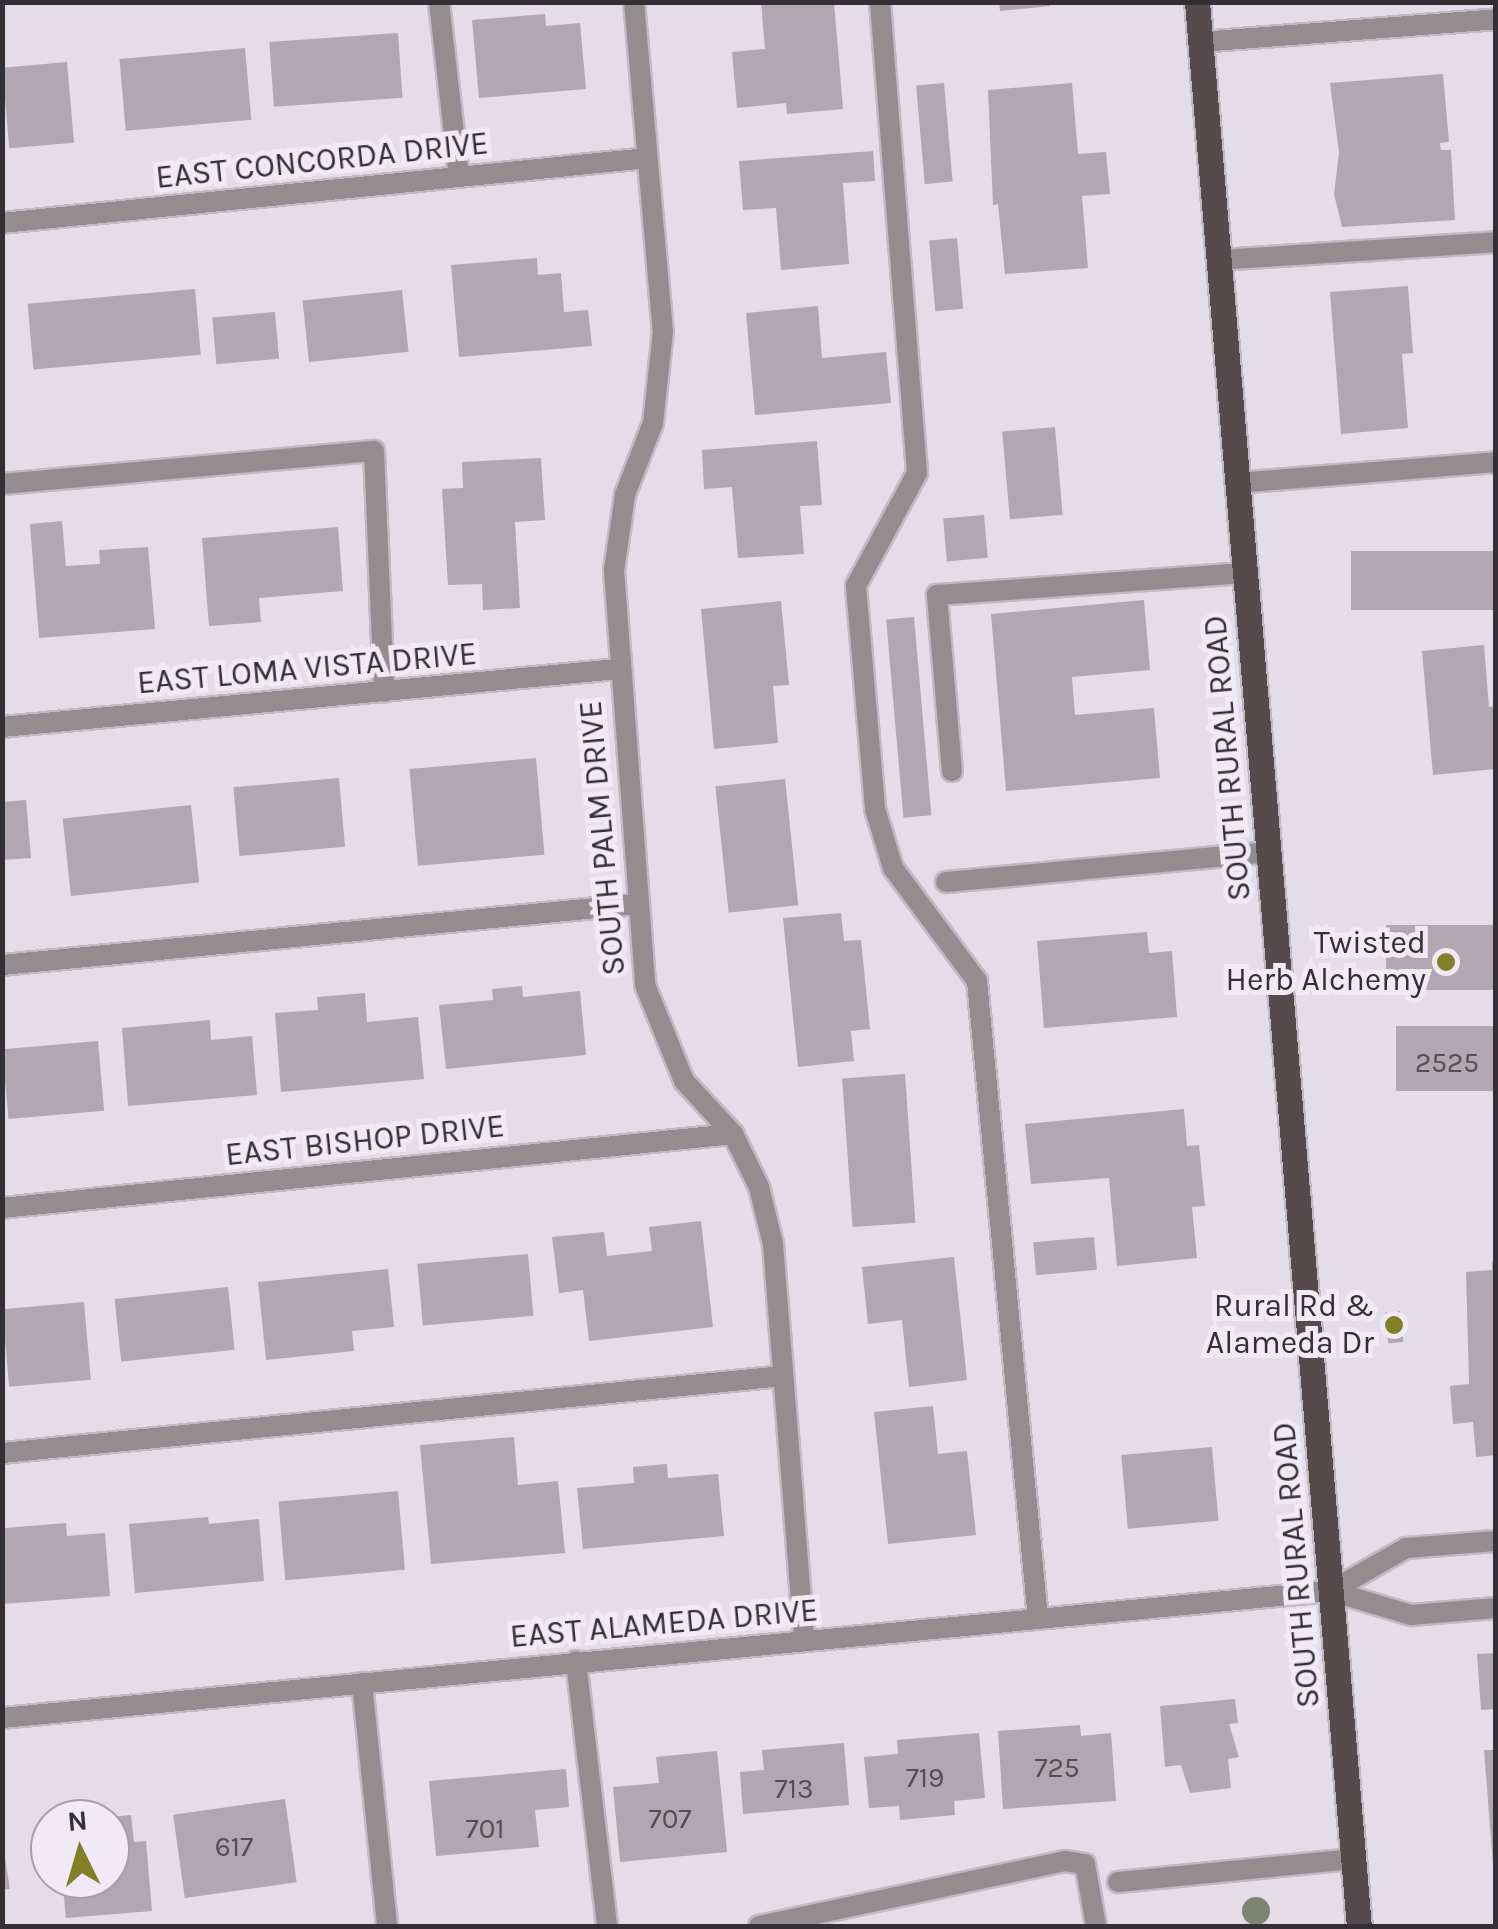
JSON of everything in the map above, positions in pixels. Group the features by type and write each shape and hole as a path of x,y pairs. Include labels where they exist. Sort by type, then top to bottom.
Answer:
{"main road":[{"name":"SOUTH RURAL ROAD","path":"1197,2 1360,1926"}],"street":[{"path":"440,2 459,177"},
{"name":"SOUTH PALM DRIVE","path":"634,2 662,331 653,423 624,495 614,570 618,670 646,984 684,1081 733,1134 759,1186 773,1244 804,1641"},
{"path":"880,2 918,472 856,586 875,809 894,868 977,981 1038,1619"},
{"path":"1200,42 1496,20"},
{"name":"EAST CONCORDA DRIVE","path":"2,223 648,158"},
{"path":"1219,260 1496,242"},
{"path":"2,484 374,451 384,692"},
{"path":"1237,484 1496,462"},
{"path":"952,771 937,595 1245,573"},
{"name":"EAST LOMA VISTA DRIVE","path":"2,727 618,670"},
{"path":"946,882 1268,852"},
{"path":"2,964 638,904"},
{"name":"EAST BISHOP DRIVE","path":"2,1208 733,1134"},
{"path":"2,1453 783,1376"},
{"name":"EAST ALAMEDA DRIVE","path":"1331,1591 1406,1548 1496,1541"},
{"name":"EAST ALAMEDA DRIVE","path":"2,1718 1331,1591 1411,1615 1496,1608"},
{"path":"576,1661 607,1926"},
{"path":"362,1684 387,1926"},
{"path":"1118,1882 1354,1859"},
{"path":"759,1926 1065,1860 1084,1864 1096,1926"}],"building":[{"path":"761,2 834,2 843,109 787,114 786,103 737,108 732,52 765,49"},
{"path":"999,2 1049,2 1050,6 1000,11"},
{"path":"545,14 546,26 580,23 586,89 479,98 472,20"},
{"path":"398,33 403,98 274,107 269,42"},
{"path":"245,48 251,120 126,131 119,59"},
{"path":"67,62 74,143 9,148 2,68"},
{"path":"1443,74 1449,142 1440,143 1441,150 1451,150 1455,220 1342,227 1334,194 1339,153 1330,83"},
{"path":"944,83 953,182 925,184 916,85"},
{"path":"1072,83 1078,154 1106,152 1110,194 1082,196 1088,268 1005,274 998,204 993,205 988,90"},
{"path":"873,151 875,181 843,183 849,264 781,270 776,208 743,210 739,161"},
{"path":"957,238 963,309 935,311 929,240"},
{"path":"537,258 538,275 561,273 564,312 588,310 592,346 459,357 451,265"},
{"path":"1408,286 1413,353 1402,354 1408,428 1341,434 1330,292"},
{"path":"195,289 201,355 33,369 28,304"},
{"path":"402,290 408,352 309,362 303,300"},
{"path":"818,306 822,358 886,352 891,403 755,415 746,313"},
{"path":"275,312 279,359 216,364 212,317"},
{"path":"1055,427 1063,515 1010,519 1002,432"},
{"path":"817,441 822,505 800,506 804,554 738,558 732,487 704,489 702,450"},
{"path":"541,458 545,520 515,522 520,608 483,610 482,584 448,585 442,489 463,488 462,462"},
{"path":"984,515 988,558 947,561 943,519"},
{"path":"62,521 66,566 100,564 99,550 148,547 155,629 39,638 30,524"},
{"path":"338,527 343,591 259,598 261,622 209,626 202,538"},
{"path":"1351,551 1496,551 1496,610 1351,610"},
{"path":"1144,600 1150,670 1072,677 1075,715 1154,708 1160,778 1006,791 991,614"},
{"path":"781,601 789,685 773,686 778,743 714,749 701,609"},
{"path":"914,617 931,815 903,818 886,619"},
{"path":"1484,645 1489,707 1496,706 1496,769 1433,775 1422,651"},
{"path":"536,758 544,855 418,866 409,769"},
{"path":"339,778 345,847 239,856 233,787"},
{"path":"785,779 798,905 729,913 715,786"},
{"path":"26,800 31,858 2,860 2,802"},
{"path":"191,805 199,883 71,896 63,818"},
{"path":"841,913 844,941 861,940 870,1029 851,1031 854,1061 798,1067 783,918"},
{"path":"1386,925 1496,925 1496,990 1386,990"},
{"path":"1147,932 1149,953 1172,951 1177,1017 1044,1028 1037,941"},
{"path":"522,986 523,997 580,991 586,1055 446,1069 439,1005 493,1000 492,989"},
{"path":"365,993 367,1022 418,1017 424,1079 281,1092 275,1013 318,1010 317,997"},
{"path":"210,1020 211,1040 252,1036 257,1095 128,1106 122,1028"},
{"path":"1396,1026 1496,1026 1496,1091 1396,1091"},
{"path":"98,1041 104,1111 8,1119 2,1049"},
{"path":"905,1074 915,1223 853,1227 842,1078"},
{"path":"1184,1109 1187,1146 1199,1145 1205,1206 1192,1207 1197,1258 1117,1266 1109,1178 1031,1184 1025,1124"},
{"path":"701,1221 713,1327 589,1341 583,1290 559,1293 552,1237 604,1232 607,1256 652,1251 649,1227"},
{"path":"1094,1237 1097,1270 1036,1275 1033,1242"},
{"path":"528,1254 533,1316 423,1325 417,1264"},
{"path":"954,1257 967,1380 909,1387 902,1320 868,1324 862,1267"},
{"path":"1492,1262 1496,1262 1496,1455 1476,1457 1473,1422 1453,1424 1450,1386 1469,1384 1466,1272 1492,1270"},
{"path":"388,1269 394,1327 352,1331 354,1351 266,1360 258,1282"},
{"path":"228,1287 235,1350 121,1362 115,1299"},
{"path":"84,1302 91,1380 9,1387 2,1309"},
{"path":"1400,1311 1403,1342 1388,1343 1385,1313"},
{"path":"933,1406 938,1454 967,1451 976,1535 888,1544 874,1412"},
{"path":"514,1437 518,1485 558,1481 565,1553 431,1564 420,1445"},
{"path":"1212,1447 1218,1521 1128,1529 1121,1455"},
{"path":"667,1464 668,1478 718,1474 724,1536 583,1549 577,1488 634,1483 633,1467"},
{"path":"398,1491 405,1570 285,1580 278,1501"},
{"path":"208,1517 209,1524 259,1519 264,1581 135,1593 129,1524"},
{"path":"66,1523 67,1536 105,1533 110,1596 2,1604 5,1528"},
{"path":"1496,1653 1496,1709 1481,1710 1477,1654"},
{"path":"1235,1699 1238,1723 1229,1724 1239,1757 1228,1759 1231,1788 1190,1793 1181,1765 1165,1767 1160,1706"},
{"path":"1080,1725 1081,1736 1111,1733 1116,1801 1003,1809 998,1731"},
{"path":"979,1733 985,1798 954,1801 955,1815 900,1820 899,1806 869,1808 864,1757 898,1754 897,1740"},
{"path":"844,1743 849,1805 743,1814 740,1772 764,1770 762,1750"},
{"path":"1484,1750 1496,1750 1496,1865 1493,1865"},
{"path":"717,1751 727,1852 620,1862 613,1787 659,1783 656,1757"},
{"path":"566,1769 569,1807 535,1810 539,1847 436,1856 429,1781"},
{"path":"285,1799 297,1882 185,1898 173,1815"},
{"path":"130,1815 134,1842 146,1841 152,1911 66,1918 64,1899 130,1899"},
{"path":"2,1840 10,1889 2,1890"}],"place":[{"name":"Twisted Herb Alchemy","path":"1446,962"},
{"name":"Rural Rd & Alameda Dr","path":"1394,1325"}]}
